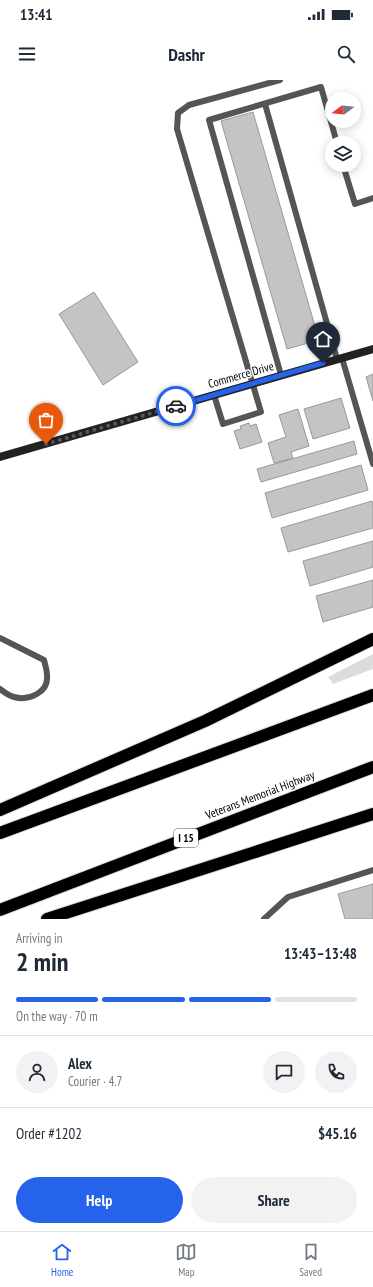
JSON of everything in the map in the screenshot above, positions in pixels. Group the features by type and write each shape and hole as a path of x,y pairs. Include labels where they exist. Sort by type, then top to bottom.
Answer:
{"highway":[{"path":"0,810 205,721 373,639"},
{"path":"0,833 373,695"},
{"name":"Veterans Memorial Highway","path":"0,910 373,767"},
{"path":"47,919 373,814"}],"street":[{"name":"Commerce Drive","path":"0,457 373,349"}],"lane":[{"path":"214,395 223,424 261,412 176,129 178,113 189,105 280,80"},
{"path":"281,375 209,120 321,87 335,136"},
{"path":"265,104 373,464"},
{"path":"345,172 355,204 373,198"},
{"path":"0,638 44,660 48,676 44,689 25,699 13,697 0,689"},
{"path":"264,919 288,897 373,870"}],"shaded area":[{"path":"373,654 373,669 333,684 328,677"}],"building":[{"path":"253,112 319,340 287,349 221,121"},
{"path":"94,292 138,362 103,385 59,314"},
{"path":"373,374 373,401 366,377"},
{"path":"341,398 350,428 313,439 304,409"},
{"path":"298,409 309,446 291,452 293,458 274,463 268,443 286,437 279,415"},
{"path":"249,423 250,426 256,424 262,442 240,449 234,431 241,429 240,426"},
{"path":"354,441 357,454 261,482 257,469"},
{"path":"361,465 368,490 272,518 265,493"},
{"path":"372,501 373,528 288,552 281,528"},
{"path":"373,541 373,567 310,586 303,561"},
{"path":"373,580 373,607 323,622 316,596"},
{"path":"373,884 373,919 345,919 338,894"}],"way so far":[{"path":"46,444 176,406"}],"route":[{"path":"176,406 323,363"}]}
